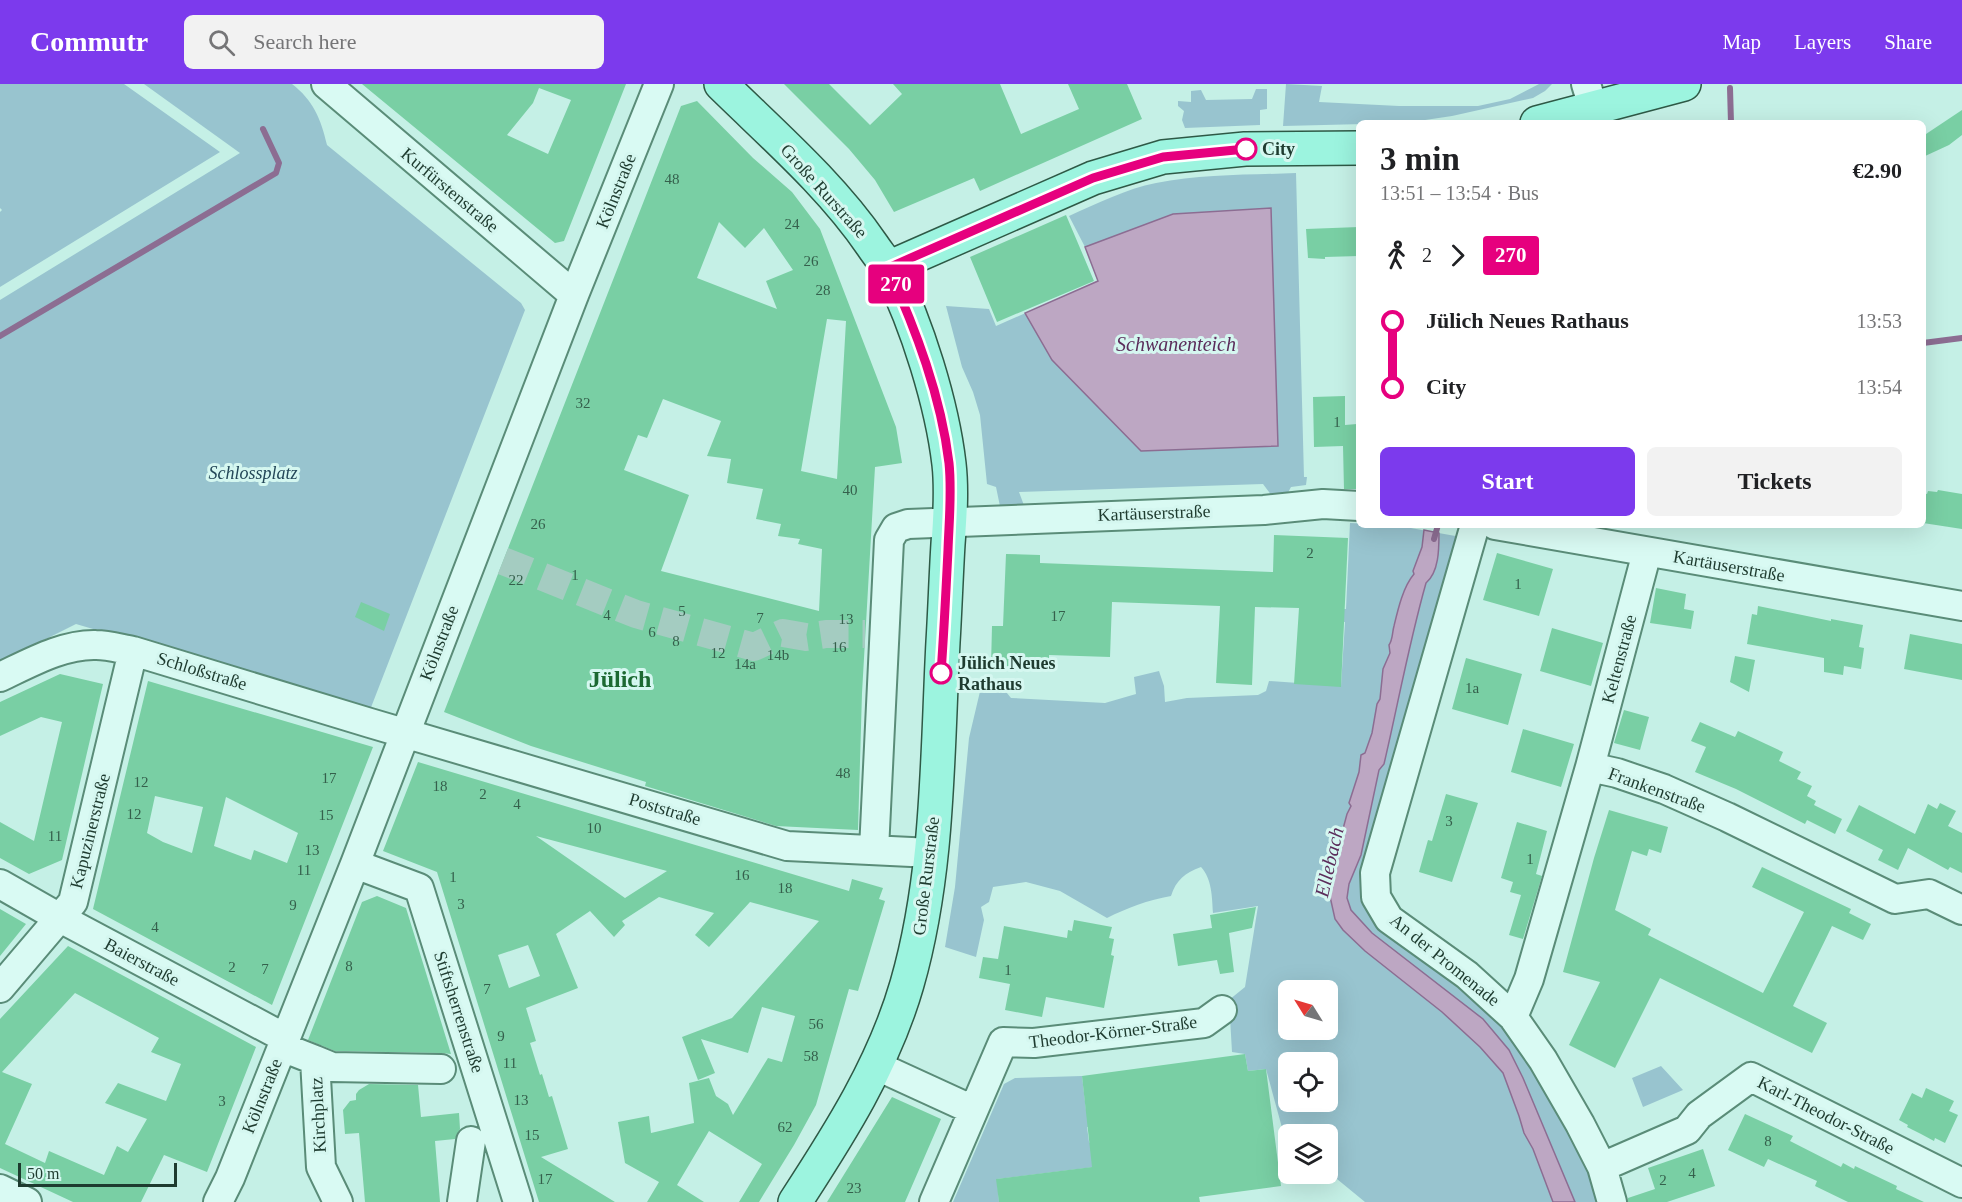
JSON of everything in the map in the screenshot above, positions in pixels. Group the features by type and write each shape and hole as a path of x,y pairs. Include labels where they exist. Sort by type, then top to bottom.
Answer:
{"main road":[{"name":"Große Rurstraße","path":"721,84 841,204 888,268 909,315 938,406 949,463 934,523 932,853 922,922 907,986 877,1066 849,1119 795,1202"},
{"path":"1543,120 1590,95 1684,84"},
{"path":"888,268 1093,178 1163,157 1245,149 1356,148"}],"street":[{"name":"Kurfürstenstraße","path":"326,84 574,295"},
{"name":"Kölnstraße","path":"218,1202 230,1178 355,864 574,295 658,84"},
{"name":"Kartäuserstraße","path":"934,523 1275,509 1323,504 1356,506"},
{"path":"874,850 889,540 896,528 908,524 934,523"},
{"name":"An der Promenade","path":"1474,528 1375,873 1376,897 1389,919 1467,975 1513,1017 1543,1060 1580,1124 1602,1167 1612,1202"},
{"name":"Kartäuserstraße","path":"1512,528 1962,606"},
{"name":"Keltenstraße","path":"1590,767 1647,552"},
{"name":"Schloßstraße","path":"0,677 67,649 95,645 133,651 405,732"},
{"name":"Kapuzinerstraße","path":"0,988 73,902 133,651"},
{"name":"Poststraße","path":"405,732 787,846 932,853"},
{"name":"Frankenstraße","path":"1513,1017 1529,980 1590,767 1617,773 1664,789 1727,817 1895,899 1929,894 1962,910"},
{"name":"Stiftsherrenstraße","path":"355,864 419,888 518,1202"},
{"name":"Baierstraße","path":"0,884 284,1042"},
{"name":"Theodor-Körner-Straße","path":"973,1110 1003,1042 1034,1044 1204,1023 1222,1010"},
{"name":"Kirchplatz","path":"284,1042 332,1067 441,1069"},
{"name":"Kirchplatz","path":"315,1060 321,1167 338,1202"},
{"path":"877,1066 973,1110 934,1202"},
{"name":"Karl-Theodor-Straße","path":"1602,1167 1687,1130 1699,1115 1751,1077 1962,1183"},
{"path":"462,1202 471,1141"},
{"path":"0,1189 27,1202"}],"green space":[{"path":"0,84 124,84 220,152 0,287 0,212 2,210 0,208"},
{"name":"Schlossplatz","path":"144,84 292,84 311,103 327,145 521,303 525,310 370,710 76,624 0,662 0,300 240,153"},
{"path":"1286,84 1322,86 1319,102 1399,106 1478,106 1510,99 1539,84 1552,84 1533,98 1452,116 1425,120 1356,120 1356,124 1283,126"},
{"path":"1256,89 1267,89 1267,109 1260,110 1260,125 1185,128 1182,120 1184,111 1178,106 1178,101 1191,102 1191,91 1201,90 1206,100 1252,99"},
{"path":"1296,173 1306,485 1291,487 1284,500 1275,500 1263,484 1019,492 1025,508 1001,511 996,487 987,484 980,415 962,367 946,306 989,309 996,326 1098,281 1085,247 1069,216 1101,201 1156,183 1226,175"},
{"path":"1350,523 1356,523 1356,528 1411,528 1461,537 1366,872 1462,983 1514,1037 1585,1152 1602,1202 1365,1202 1338,1180 1338,1124 1281,1124 1266,1069 1248,1071 1245,1054 1232,1052 1229,1000 1245,987 1258,906 1213,913 1209,883 1201,867 1182,878 1171,896 1138,905 1107,918 1060,891 1026,882 993,887 989,902 981,907 984,920 976,957 945,947 955,887 969,738 982,683 998,682 1011,698 1105,703 1136,694 1134,677 1159,671 1164,686 1165,702 1187,698 1258,695 1266,691 1269,681 1341,686 1345,622 1330,620 1330,609 1346,609"},
{"path":"1661,1066 1683,1090 1643,1107 1632,1078"},
{"path":"1082,1076 1086,1110 1105,1124 1087,1127 1089,1142 1110,1165 997,1179 999,1202 953,1202 1004,1084 1015,1078"}],"water":[{"name":"Schwanenteich","path":"1271,208 1278,446 1141,451 1052,360 1025,313 1098,281 1085,247 1173,214"},
{"path":"1424,530 1439,533 1437,560 1434,573 1426,583 1384,764 1379,770 1361,855 1349,884 1347,898 1351,910 1372,933 1483,1019 1509,1050 1575,1202 1553,1202 1533,1149 1524,1133 1503,1073 1480,1047 1442,1012 1365,951 1335,919 1329,892 1330,877 1351,806 1349,803 1359,772 1361,755 1365,753 1372,733 1380,699 1383,669 1390,653 1389,645 1397,613 1404,592 1414,574 1413,571 1422,547"}],"building":[{"path":"362,84 626,84 564,241 555,243","holes":["539,88 571,100 548,154 507,135 533,103"]},
{"path":"784,84 829,84 870,125 902,94 893,84 1000,84 1021,134 1079,109 1068,84 1127,84 1142,119 980,191 974,178 894,212 875,180 849,149"},
{"path":"697,101 753,158 792,192 820,229 896,427 902,463 875,467 862,693 858,830 776,826 645,786 646,782 531,746 444,712 681,106","holes":["719,222 745,248 764,228 793,270 766,281 777,309 697,278","827,319 846,321 837,479 801,471","663,399 721,421 707,456 731,459 727,483 763,489 756,519 781,524 778,536 800,539 798,544 822,549 819,611 661,571 689,495 624,470 638,435 647,438"]},
{"path":"1962,110 1962,135 1949,145 1926,156 1926,134"},
{"path":"1066,215 1094,281 997,322 970,257"},
{"path":"1356,227 1356,256 1308,258 1306,229"},
{"path":"1345,396 1345,425 1356,424 1356,489 1344,489 1343,446 1314,447 1313,397"},
{"path":"1938,490 1962,494 1962,529 1926,523 1926,494 1928,491 1937,492"},
{"path":"1274,535 1348,538 1341,687 1294,684 1299,608 1255,607 1252,685 1216,683 1220,606 1112,602 1110,657 1049,655 1049,668 991,666 992,626 1003,626 1006,554 1040,555 1040,563 1273,572"},
{"path":"1497,553 1553,569 1539,616 1483,600"},
{"path":"1656,588 1686,594 1684,609 1694,611 1691,629 1650,623"},
{"path":"361,602 390,614 384,631 355,617"},
{"path":"1758,606 1863,625 1859,647 1864,648 1861,669 1844,666 1843,675 1824,672 1824,658 1747,644 1752,614 1757,615"},
{"path":"1552,628 1603,643 1591,686 1540,671"},
{"path":"1910,634 1962,644 1962,680 1904,669"},
{"path":"1735,656 1755,660 1749,692 1730,682"},
{"path":"1466,658 1522,674 1508,725 1452,709"},
{"path":"60,674 103,684 62,860 29,874 0,858 0,822 34,841 62,722 41,717 0,736 0,702"},
{"path":"148,681 373,747 272,1005 93,909","holes":["155,796 203,807 192,853 147,833","226,797 298,833 287,863 254,850 251,860 214,846"]},
{"path":"1624,710 1649,717 1640,750 1614,743"},
{"path":"1700,722 1735,737 1738,731 1783,752 1779,761 1801,772 1797,779 1812,786 1807,796 1816,801 1814,805 1842,819 1835,834 1807,820 1805,824 1736,789 1695,772 1706,747 1691,741"},
{"path":"1523,729 1574,744 1561,787 1511,772"},
{"path":"418,762 849,891 852,879 883,888 879,899 885,901 858,991 849,989 816,1105 759,1202 739,1202 762,1164 709,1131 677,1185 704,1202 647,1202 659,1182 625,1163 618,1122 649,1116 651,1133 694,1123 689,1083 709,1078 716,1096 728,1104 733,1115 768,1058 782,1062 795,1016 762,1007 748,1053 701,1039 715,1073 698,1080 682,1037 732,1018 819,921 750,902 709,947 695,935 714,913 659,897 622,921 625,925 614,937 590,911 556,934 578,988 526,1008 536,1041 530,1043 549,1097 552,1096 568,1149 541,1157 615,1202 539,1202 437,872 383,851","holes":["536,836 667,871 625,898","528,945 540,976 509,988 498,955"]},
{"path":"1446,794 1478,803 1452,882 1419,872 1428,840 1432,841"},
{"path":"1940,803 1956,811 1948,826 1962,833 1962,873 1950,867 1948,870 1908,848 1898,870 1878,860 1883,850 1846,831 1859,805 1915,834 1928,804 1937,809"},
{"path":"1609,810 1668,827 1661,853 1649,849 1647,856 1632,851 1615,910 1651,929 1648,935 1763,993 1804,912 1752,887 1762,867 1851,909 1849,913 1871,924 1863,940 1832,926 1793,1006 1827,1023 1812,1053 1660,978 1615,1068 1569,1045 1600,982 1563,972"},
{"path":"1517,822 1547,831 1536,874 1542,876 1523,939 1509,935 1521,895 1510,892 1513,882 1501,878"},
{"path":"377,896 406,908 451,1054 335,1051 308,1040 362,902"},
{"path":"1256,907 1252,928 1229,933 1234,972 1220,974 1217,960 1178,966 1173,934 1212,928 1210,915"},
{"path":"0,909 26,924 0,956"},
{"path":"1074,920 1112,927 1109,938 1114,939 1111,955 1114,956 1104,1008 1046,997 1042,1017 1005,1010 1010,984 979,978 983,957 998,959 1004,926 1067,938 1068,930 1072,931"},
{"path":"68,946 256,1047 207,1172 164,1155 141,1202 73,1202 0,1168 0,1019","holes":["75,993 159,1038 151,1052 181,1064 166,1101 118,1083 105,1103 147,1119 128,1152 117,1146 104,1175 49,1151 45,1163 5,1144 32,1084 2,1072"]},
{"path":"1245,1054 1248,1071 1266,1069 1278,1163 1278,1184 1281,1186 1199,1197 1200,1202 999,1202 996,1179 1092,1167 1082,1076"},
{"path":"369,1084 418,1085 421,1117 459,1113 460,1129 455,1139 435,1141 440,1202 365,1202 359,1133 345,1134 343,1110 350,1101 356,1100 359,1090"},
{"path":"1926,1088 1954,1101 1949,1111 1958,1115 1945,1143 1935,1138 1934,1141 1907,1127 1908,1125 1899,1120 1912,1093 1922,1098"},
{"path":"892,1097 941,1119 905,1202 827,1202"},
{"path":"1745,1114 1793,1136 1790,1141 1841,1167 1843,1163 1854,1169 1855,1166 1924,1202 1848,1202 1815,1186 1817,1181 1768,1159 1764,1167 1728,1150"},
{"path":"1703,1149 1715,1186 1667,1202 1628,1202 1628,1198 1655,1189 1648,1168"}],"waterway":[{"name":"Ellebach","path":"1730,88 1731,120"},
{"path":"0,336 276,173 279,163 263,129"},
{"path":"1926,343 1962,338"},
{"name":"Ellebach","path":"1434,539 1437,528"}],"tunnel":[{"path":"503,561 636,614 754,647 783,633 806,637 826,634 865,634"}],"bus line":[{"name":"270","path":"941,673 950,522 949,463 938,406 920,345 888,268 1093,178 1163,157 1246,149"}],"place":[{"name":"City","path":"1246,149"},
{"name":"Jülich Neues Rathaus","path":"941,673"}],"district":[{"name":"Jülich","path":"620,679"}]}
